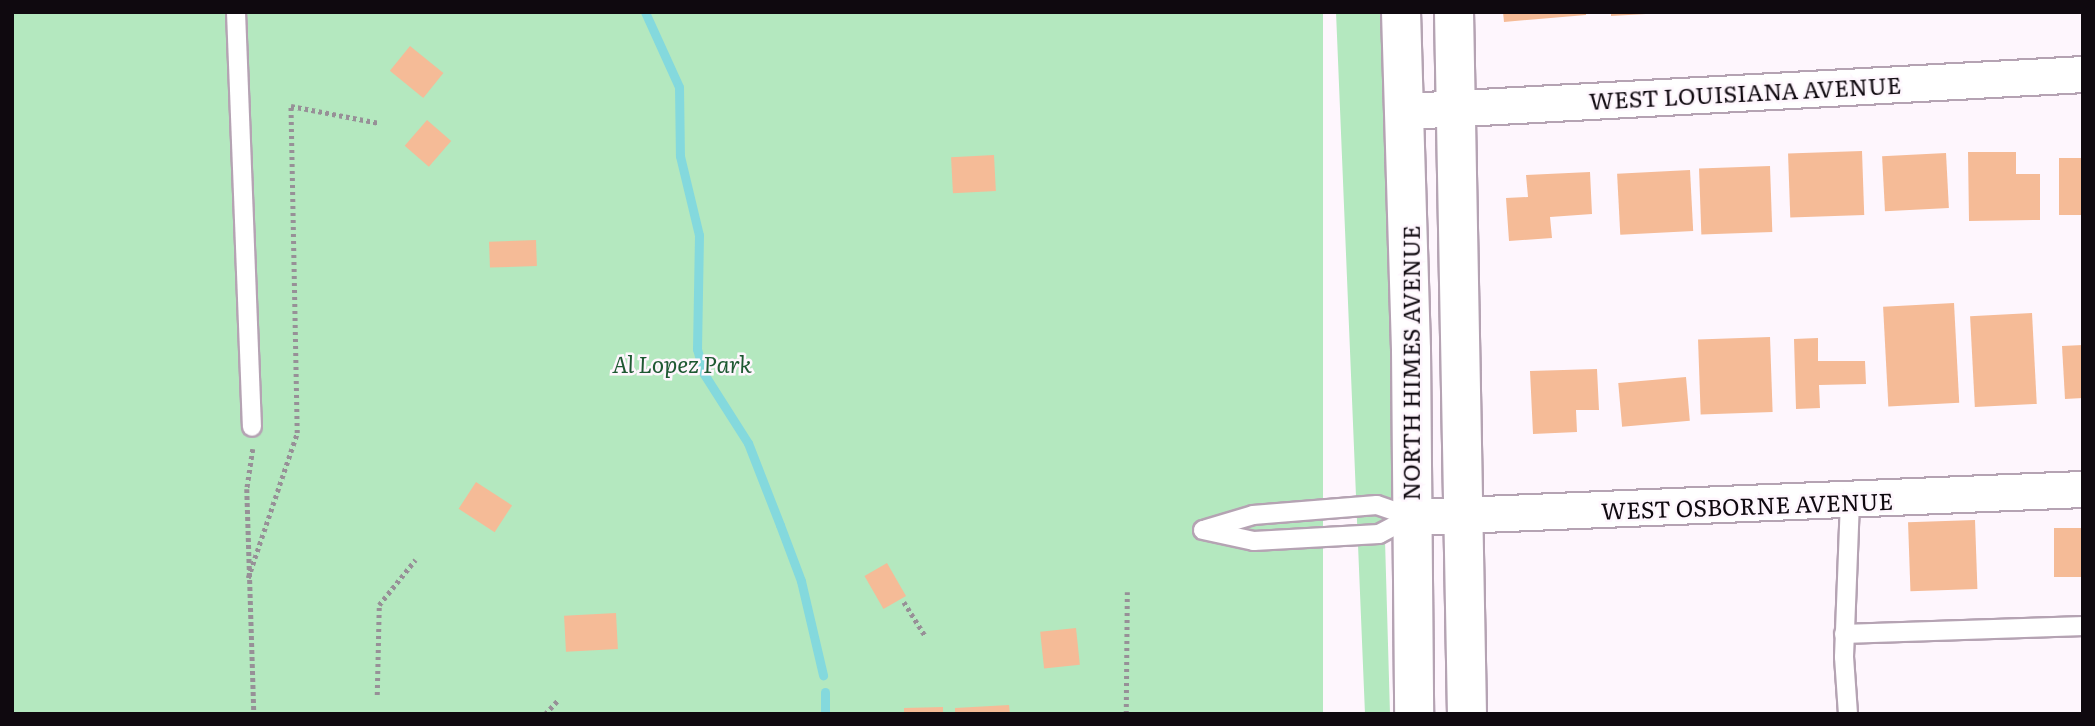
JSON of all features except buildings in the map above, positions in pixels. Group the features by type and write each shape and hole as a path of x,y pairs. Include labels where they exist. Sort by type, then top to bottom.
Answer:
{"street":[{"name":"NORTH HIMES AVENUE","path":"1401,12 1407,111 1414,714"},
{"path":"1454,12 1466,714"},
{"name":"WEST LOUISIANA AVENUE","path":"1407,111 2083,74"},
{"name":"WEST OSBORNE AVENUE","path":"1411,517 1850,501 2083,489"}],"lane":[{"path":"236,12 252,426"},
{"path":"1848,714 1844,634 1850,501"},
{"path":"1377,505 1411,517 1379,534 1254,541 1203,530 1253,515 1377,505"},
{"path":"1844,634 2083,626"}],"path":[{"path":"248,578 297,433 291,106 379,123"},
{"path":"252,426 248,578 254,714"},
{"path":"377,695 379,605 415,560"},
{"path":"1126,714 1127,592"},
{"path":"904,602 926,637"},
{"path":"545,714 557,701"}],"green space":[{"name":"Al Lopez Park","path":"12,12 1323,12 1323,714 12,714"},
{"path":"1336,12 1385,12 1396,539 1385,540 1390,714 1365,714"}],"waterway":[{"path":"645,12 679,87 680,156 699,235 697,349 704,374 748,443 780,525 801,581 823,675"},
{"path":"825,692 825,714"}]}
